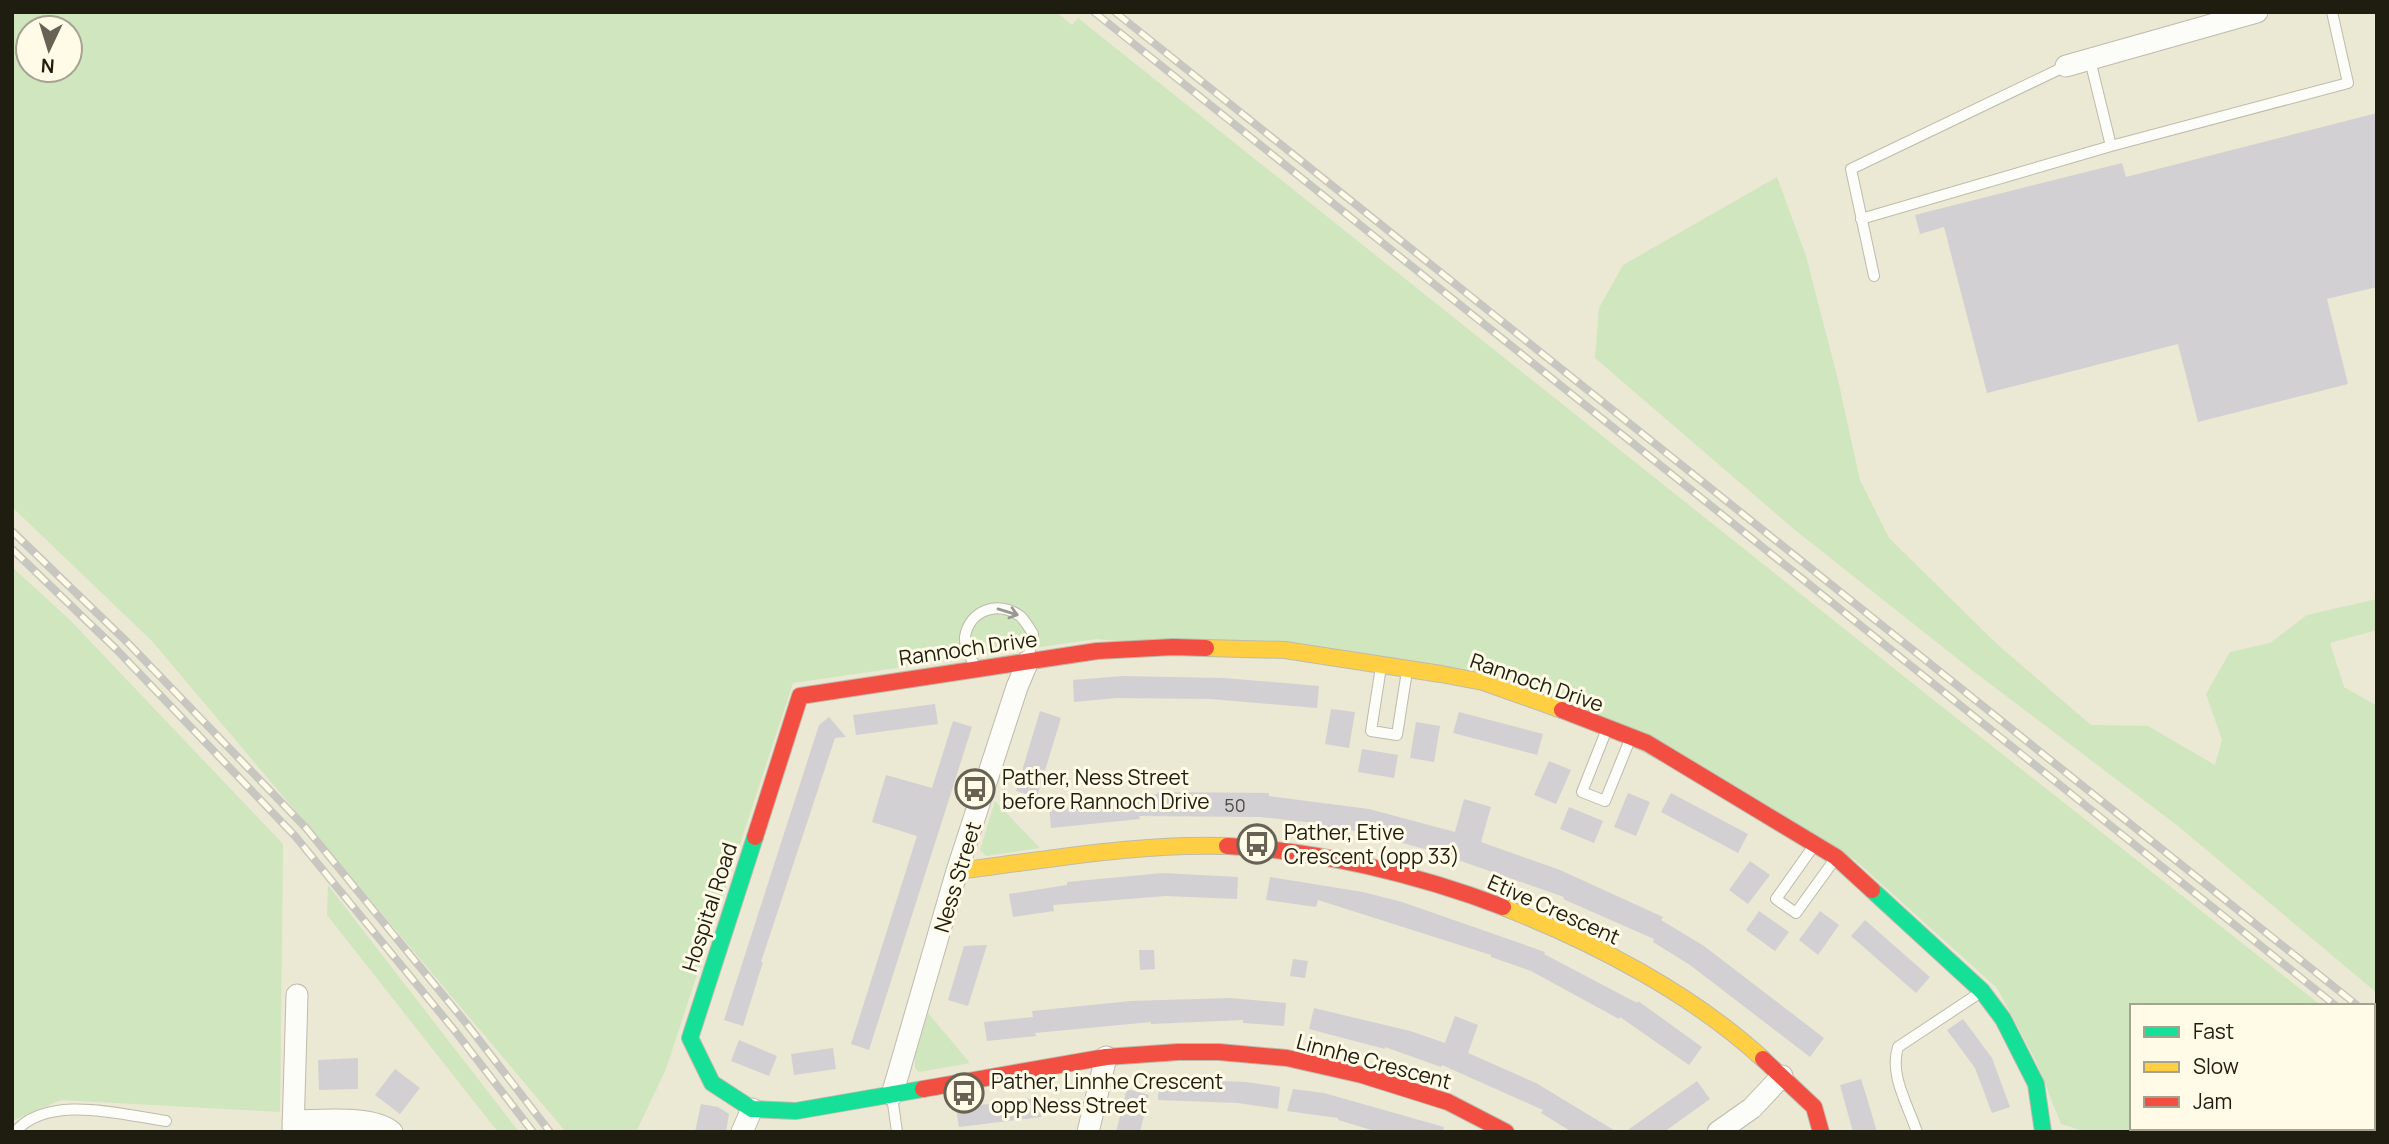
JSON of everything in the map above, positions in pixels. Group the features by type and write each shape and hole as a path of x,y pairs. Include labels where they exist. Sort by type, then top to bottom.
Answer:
{"street":[{"path":"2066,66 2257,12"},
{"name":"Rannoch Drive","path":"800,696 1097,650 1173,646 1285,650 1483,682 1647,743 1836,857 1982,991 2003,1020 2036,1084 2043,1132"},
{"name":"Ness Street","path":"892,1095 957,871 1028,661"},
{"name":"Hospital Road","path":"751,1109 712,1083 690,1038 800,696"},
{"name":"Etive Crescent","path":"957,871 1123,850 1189,845 1267,848 1398,873 1466,893 1589,944 1636,970 1719,1024 1741,1039 1814,1107 1821,1132"},
{"path":"297,995 293,1126 371,1122 385,1125 392,1132"},
{"name":"Linnhe Crescent","path":"751,1109 796,1111 1106,1057 1219,1052 1287,1058 1362,1075 1448,1102 1506,1132"},
{"path":"1088,1132 1106,1057"},
{"path":"1718,1132 1752,1108 1782,1076"},
{"path":"742,1132 751,1109"}],"lane":[{"path":"1861,219 2111,146 2348,82 2332,12"},
{"path":"2090,60 2111,146"},
{"path":"1874,276 1851,169 2066,66"},
{"path":"976,668 965,638 971,620 979,612 989,609 1007,609 1022,617 1033,634 1028,661"},
{"path":"1382,665 1371,731 1396,735 1407,669"},
{"path":"1608,728 1582,792 1605,802 1631,737"},
{"path":"1815,844 1776,899 1796,913 1836,857"},
{"path":"1917,1132 1895,1073 1894,1058 1898,1047 1982,991"},
{"path":"892,1095 897,1132"},
{"path":"15,1132 40,1115 61,1109 90,1110 166,1121"}],"green space":[{"path":"12,12 1056,12 1072,25 1078,18 2319,1004 2130,1004 2130,1130 2375,1130 2375,1048 2377,1049 2377,1132 2088,1132 2061,1124 2036,1061 1997,988 1855,860 1486,673 1096,639 793,683 666,1069 636,1132 566,1132 152,641 12,507"},
{"path":"1777,177 1806,256 1860,480 1889,538 1998,645 2091,725 2148,726 2215,765 2222,740 2206,694 2230,652 2270,643 2307,615 2377,599 2377,630 2330,643 2344,687 2377,706 2377,993 2178,826 1973,671 1795,530 1595,358 1599,308 1623,265"},
{"path":"12,567 69,619 283,844 280,1112 61,1100 12,1121"},
{"path":"995,801 1040,848 986,856 980,850"},
{"path":"328,885 519,1132 498,1132 327,915"},
{"path":"928,1013 970,1063 919,1072 915,1068 915,1057"}],"building":[{"path":"2377,113 2377,287 2327,299 2348,384 2198,422 2178,344 1987,393 1944,227 1920,234 1915,215 2122,163 2126,177"},
{"path":"1123,676 1224,678 1319,686 1317,708 1210,699 1116,698 1074,702 1073,680"},
{"path":"935,704 938,724 856,735 853,715"},
{"path":"1331,709 1355,712 1349,748 1325,744"},
{"path":"1040,711 1061,718 1037,797 1016,791"},
{"path":"1459,712 1543,734 1537,755 1453,733"},
{"path":"829,717 846,737 835,738 761,962 743,1026 724,1020 819,725"},
{"path":"953,721 972,727 869,1050 851,1044 917,836 872,822 886,775 932,788"},
{"path":"1416,722 1440,726 1434,762 1410,758"},
{"path":"1362,749 1398,755 1394,778 1358,772"},
{"path":"1549,761 1571,770 1556,804 1534,795"},
{"path":"1158,792 1269,793 1269,796 1369,809 1455,832 1464,799 1491,807 1481,842 1560,870 1663,917 1661,920 1704,946 1824,1038 1810,1057 1690,965 1653,942 1654,939 1563,899 1564,897 1432,851 1362,832 1260,817 1139,816 1140,819 1051,828 1049,804"},
{"path":"1628,793 1650,802 1636,836 1614,827"},
{"path":"1671,793 1748,834 1738,853 1661,812"},
{"path":"1569,807 1603,821 1594,843 1560,829"},
{"path":"1750,861 1770,875 1748,904 1729,890"},
{"path":"1163,873 1238,877 1237,899 1166,896 1053,905 1054,911 1013,917 1009,894 1067,885 1067,882"},
{"path":"1270,877 1363,892 1402,902 1545,952 1544,954 1637,1003 1638,1001 1702,1047 1689,1065 1620,1017 1619,1019 1531,971 1491,955 1318,900 1316,907 1266,900"},
{"path":"1759,911 1789,932 1775,951 1746,930"},
{"path":"1820,911 1839,925 1818,955 1799,940"},
{"path":"1865,920 1930,977 1916,993 1851,936"},
{"path":"987,945 968,1006 948,1000 964,946"},
{"path":"1139,950 1154,950 1155,969 1140,970"},
{"path":"1293,959 1308,961 1305,978 1290,976"},
{"path":"1230,998 1286,1003 1284,1026 1243,1023 1243,1020 1151,1022 1035,1033 1036,1036 987,1041 984,1022 1033,1017 1032,1011 1131,1001"},
{"path":"1314,1008 1410,1031 1445,1043 1455,1016 1478,1025 1468,1053 1536,1083 1617,1132 1572,1132 1541,1113 1543,1110 1442,1065 1441,1067 1385,1047 1309,1029"},
{"path":"1963,1019 1992,1058 2010,1107 1992,1113 1975,1068 1947,1030"},
{"path":"739,1040 777,1056 769,1076 731,1061"},
{"path":"833,1048 836,1069 794,1075 791,1054"},
{"path":"358,1058 358,1089 319,1090 318,1060"},
{"path":"395,1069 420,1088 400,1114 375,1095"},
{"path":"1159,1079 1246,1082 1280,1087 1278,1109 1238,1103 1158,1100"},
{"path":"1861,1079 1877,1132 1853,1132 1840,1085"},
{"path":"1697,1081 1710,1099 1664,1132 1625,1132"},
{"path":"1127,1089 1149,1095 1140,1132 1116,1132"},
{"path":"1293,1089 1324,1093 1444,1127 1443,1132 1378,1132 1338,1118 1287,1111"},
{"path":"1039,1098 1041,1117 959,1127 956,1108"},
{"path":"701,1104 718,1107 729,1114 726,1132 695,1132"}],"railway":[{"path":"1094,12 2334,1004"},
{"path":"1115,12 2355,1004"},
{"path":"12,531 127,642 306,828 466,1023 550,1132"},
{"path":"12,549 116,649 295,836 455,1031 533,1132"}],"traffic: fast":[{"path":"755,837 690,1038 712,1083 752,1109 796,1111 923,1089"},
{"path":"1872,890 1982,991 2003,1019 2036,1084 2043,1132"}],"traffic: slow":[{"path":"1206,648 1285,650 1441,674 1483,682 1562,710"},
{"path":"957,871 1126,850 1227,846"},
{"path":"1503,907 1571,936 1640,971 1705,1012 1763,1059"}],"traffic: jam":[{"path":"755,837 800,696 1097,651 1206,648"},
{"path":"1562,710 1647,743 1836,857 1872,890"},
{"path":"1227,846 1261,848 1367,866 1471,895 1503,907"},
{"path":"923,1089 1106,1057 1219,1052 1287,1058 1362,1075 1448,1102 1506,1132"},
{"path":"1763,1059 1814,1107 1821,1132"}],"place":[{"name":"Pather, Ness Street before Rannoch Drive","path":"975,789"},
{"name":"Pather, Etive Crescent (opp 33)","path":"1257,844"},
{"name":"Pather, Linnhe Crescent opp Ness Street","path":"964,1093"}]}
